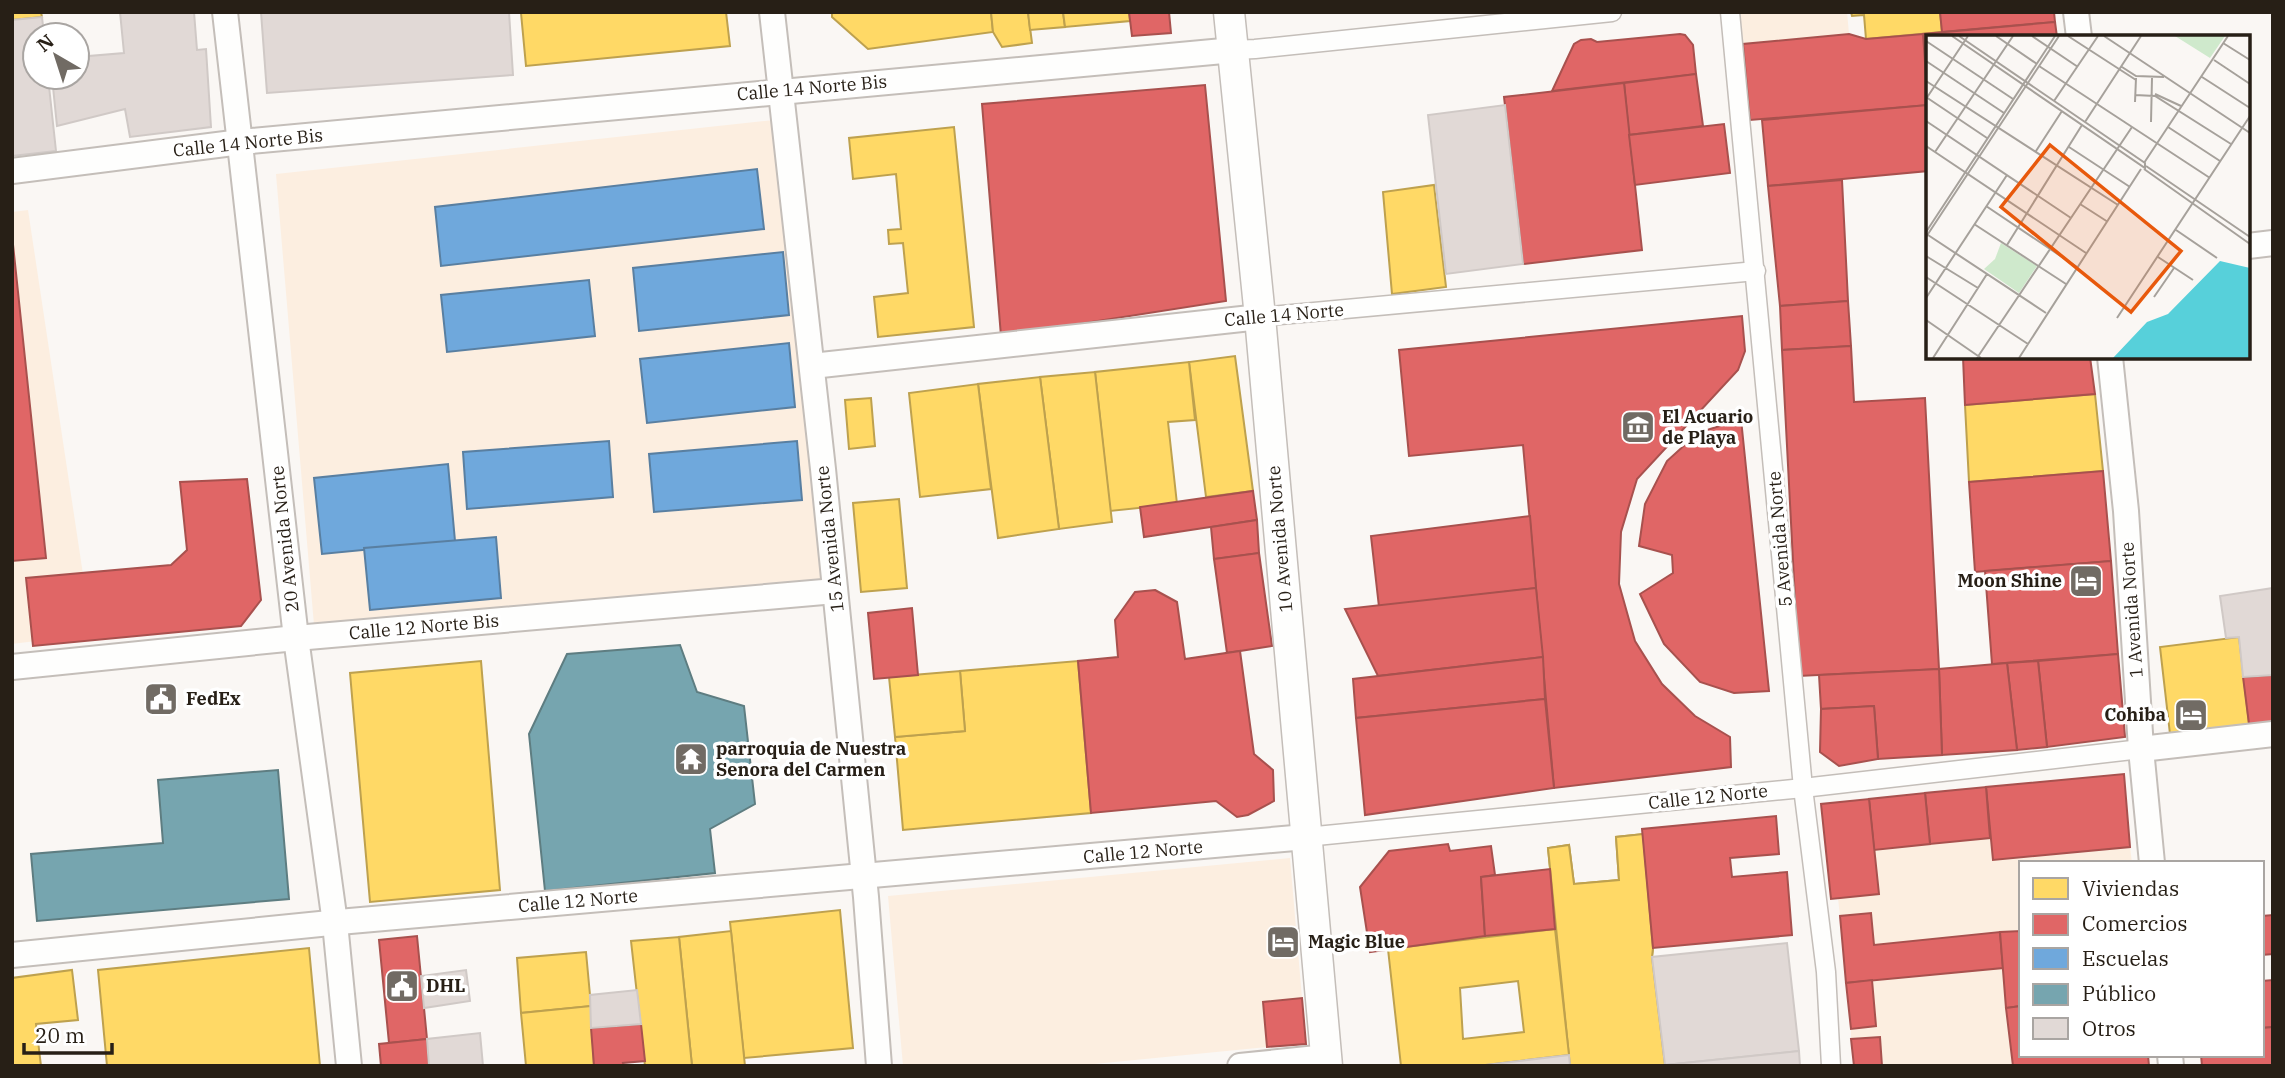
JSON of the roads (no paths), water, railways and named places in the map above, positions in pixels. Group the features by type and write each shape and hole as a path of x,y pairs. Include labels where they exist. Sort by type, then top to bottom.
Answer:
{"street":[{"name":"20 Avenida Norte","path":"225,12 296,638 335,923 349,1066"},
{"name":"15 Avenida Norte","path":"772,12 813,366 864,876 879,1066"},
{"name":"10 Avenida Norte","path":"1229,12 1260,317 1327,1062"},
{"name":"Calle 14 Norte Bis","path":"12,172 240,142 780,90 1255,49 1612,12"},
{"name":"5 Avenida Norte","path":"1730,12 1803,788 1826,972 1831,1066"},
{"path":"2076,12 2078,35"},
{"path":"2250,246 2273,243"},
{"name":"Calle 14 Norte","path":"813,366 1260,317 1756,271"},
{"name":"1 Avenida Norte","path":"2110,359 2126,511 2141,749 2152,861"},
{"name":"Calle 12 Norte Bis","path":"12,667 296,638 835,591"},
{"name":"Calle 12 Norte","path":"12,954 1306,837 1803,788 2273,734"},
{"path":"1240,1066 1327,1062"}],"place":[{"name":"El Acuario de Playa","path":"1638,427"},
{"name":"Moon Shine","path":"2086,581"},
{"name":"FedEx","path":"161,699"},
{"name":"Cohiba","path":"2191,715"},
{"name":"parroquia de Nuestra Senora del Carmen","path":"691,759"},
{"name":"Magic Blue","path":"1283,942"},
{"name":"DHL","path":"402,986"}]}
